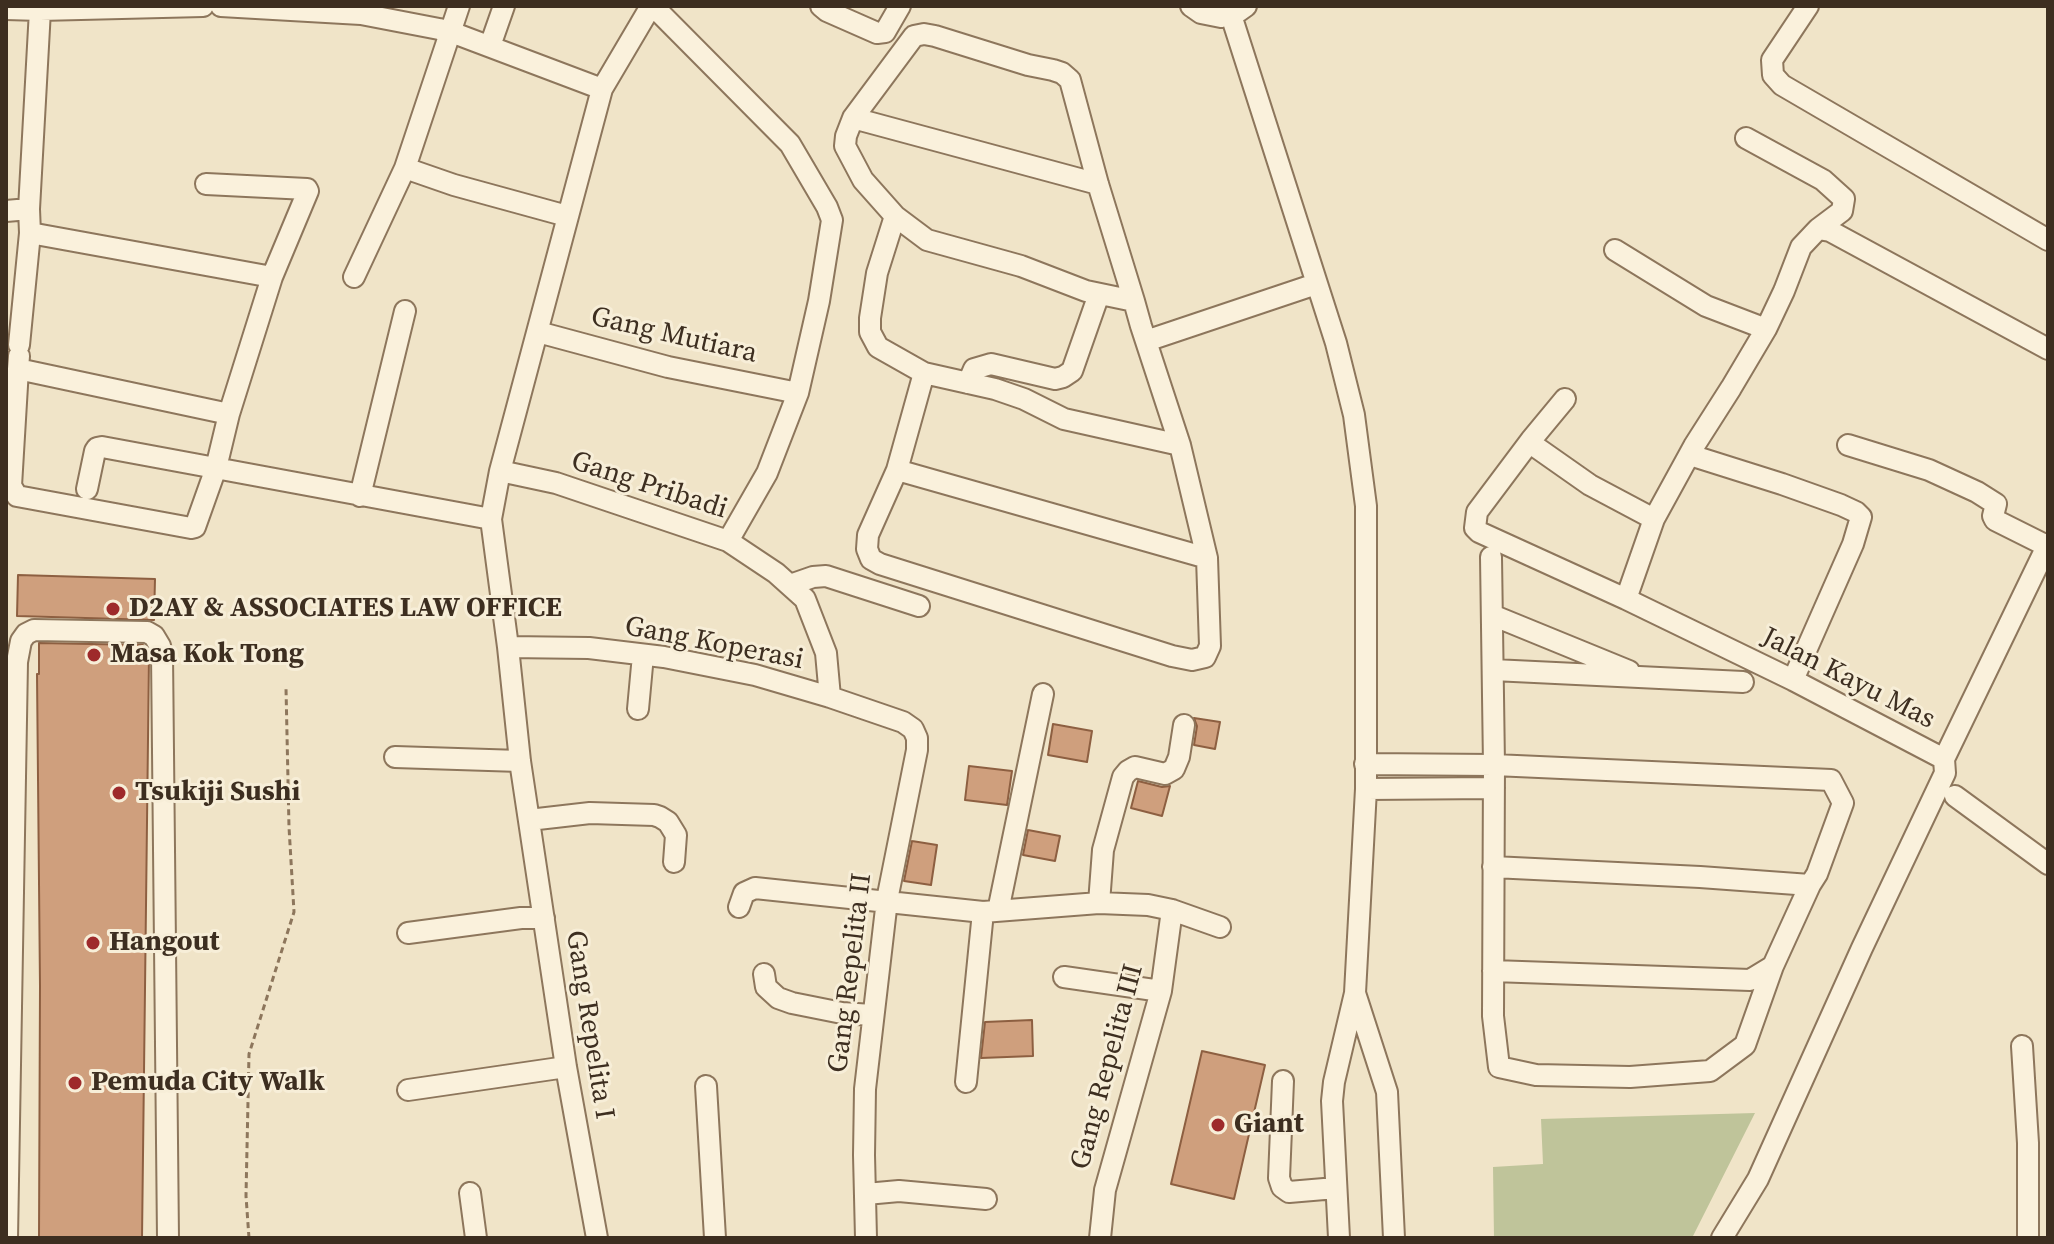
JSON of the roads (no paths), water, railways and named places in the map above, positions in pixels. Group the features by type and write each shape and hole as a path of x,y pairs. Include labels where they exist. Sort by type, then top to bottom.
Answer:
{"street":[{"path":"6,9 203,6"},
{"path":"221,6 361,14 451,32 602,89"},
{"path":"354,277 405,168 459,6"},
{"path":"490,46 504,6"},
{"path":"652,6 790,144 832,220 819,301 798,393 767,473 728,541"},
{"name":"Gang Repelita I","path":"597,1238 566,1067 520,761 491,519 500,471 602,89 652,6"},
{"path":"821,6 877,33 885,32 900,6"},
{"path":"1191,6 1201,13 1221,17 1238,10 1287,188 1336,343 1354,415 1366,506 1366,789 1355,993 1332,1101 1339,1238"},
{"path":"1808,6 1772,60 1773,75 1782,85 2048,240"},
{"path":"40,10 30,233 13,345 18,369 11,486 17,496 195,527 216,468 229,414 272,277 308,192 307,189 206,184"},
{"path":"924,373 897,470 868,535 867,549 871,559 1172,656 1192,660 1205,657 1210,646 1207,558 1180,445 1098,184 1070,80 1053,70 935,36 914,36 853,118 846,136 845,146 863,180 895,216 927,240 1021,266 1086,291 1134,301"},
{"path":"853,118 1098,184"},
{"path":"1626,599 1654,519 1766,329 1801,247 1842,211 1844,199 1823,180 1746,138"},
{"path":"405,168 567,216"},
{"path":"6,211 29,209"},
{"path":"895,216 877,273 870,318 870,332 878,347 924,373 995,389 1064,419 1180,445"},
{"path":"1818,229 1830,231 2048,349"},
{"path":"30,233 272,277"},
{"path":"1615,250 1706,306 1766,329"},
{"path":"1146,341 1316,284"},
{"path":"968,383 974,369 991,364 1055,379 1072,371 1099,294"},
{"path":"360,496 405,311"},
{"name":"Gang Mutiara","path":"538,332 668,367 798,393"},
{"path":"18,369 229,414"},
{"path":"1565,399 1531,440 1536,449 1590,485 1654,519"},
{"name":"Jalan Kayu Mas","path":"1531,440 1477,512 1475,528 1479,532 1793,680 1944,759 1945,773 1758,1179 1722,1238"},
{"path":"1848,445 1929,470 1977,492 1996,504 1995,520 2048,545 1944,759"},
{"path":"87,489 95,451 99,447 491,519"},
{"path":"1690,455 1782,484 1856,512 1861,517 1853,544 1793,680"},
{"path":"897,470 1207,558"},
{"name":"Gang Pribadi","path":"500,471 556,483 728,541 776,573 805,599 826,653 830,697"},
{"path":"1365,764 1494,765 1831,780 1843,803 1817,874 1773,966 1745,1045 1710,1071 1630,1077 1536,1075 1499,1067 1493,1016 1494,765 1491,557"},
{"path":"790,585 826,576 919,606"},
{"path":"1492,615 1644,678"},
{"path":"7,1238 17,662 21,641 34,630 147,632 154,636 162,654 168,1238"},
{"name":"Gang Koperasi","path":"508,647 589,648 755,675 903,722"},
{"path":"638,709 643,655"},
{"path":"1493,670 1743,682"},
{"path":"966,1082 990,911 1043,694"},
{"name":"Gang Repelita II","path":"866,1238 865,1089 872,1015 887,900 917,750 913,729 903,722"},
{"path":"1099,903 1103,850 1123,777 1135,767 1165,774 1174,769 1184,725"},
{"path":"395,757 520,761"},
{"path":"1366,789 1494,788"},
{"path":"1955,796 2048,864"},
{"path":"529,820 590,813 654,815 668,822 676,835 674,862"},
{"path":"1493,867 1810,885"},
{"path":"739,907 744,893 755,888 990,911 1099,903 1148,905 1220,927"},
{"name":"Gang Repelita III","path":"1100,1238 1105,1190 1161,991 1172,910"},
{"path":"408,933 521,918 544,918"},
{"path":"1493,971 1750,980 1773,966"},
{"path":"764,974 766,987 778,998 842,1013 872,1015"},
{"path":"1064,977 1161,991"},
{"path":"1355,993 1387,1092 1394,1238"},
{"path":"2022,1046 2028,1143 2028,1238"},
{"path":"408,1090 566,1067"},
{"path":"1283,1081 1279,1178 1282,1187 1289,1192 1336,1188"},
{"path":"706,1086 715,1238"},
{"path":"866,1194 899,1191 986,1199"},
{"path":"470,1193 476,1238"}],"place":[{"name":"D2AY & ASSOCIATES LAW OFFICE","path":"113,609"},
{"name":"Masa Kok Tong","path":"94,655"},
{"name":"Tsukiji Sushi","path":"119,793"},
{"name":"Hangout","path":"93,943"},
{"name":"Pemuda City Walk","path":"75,1083"},
{"name":"Giant","path":"1218,1125"}]}
